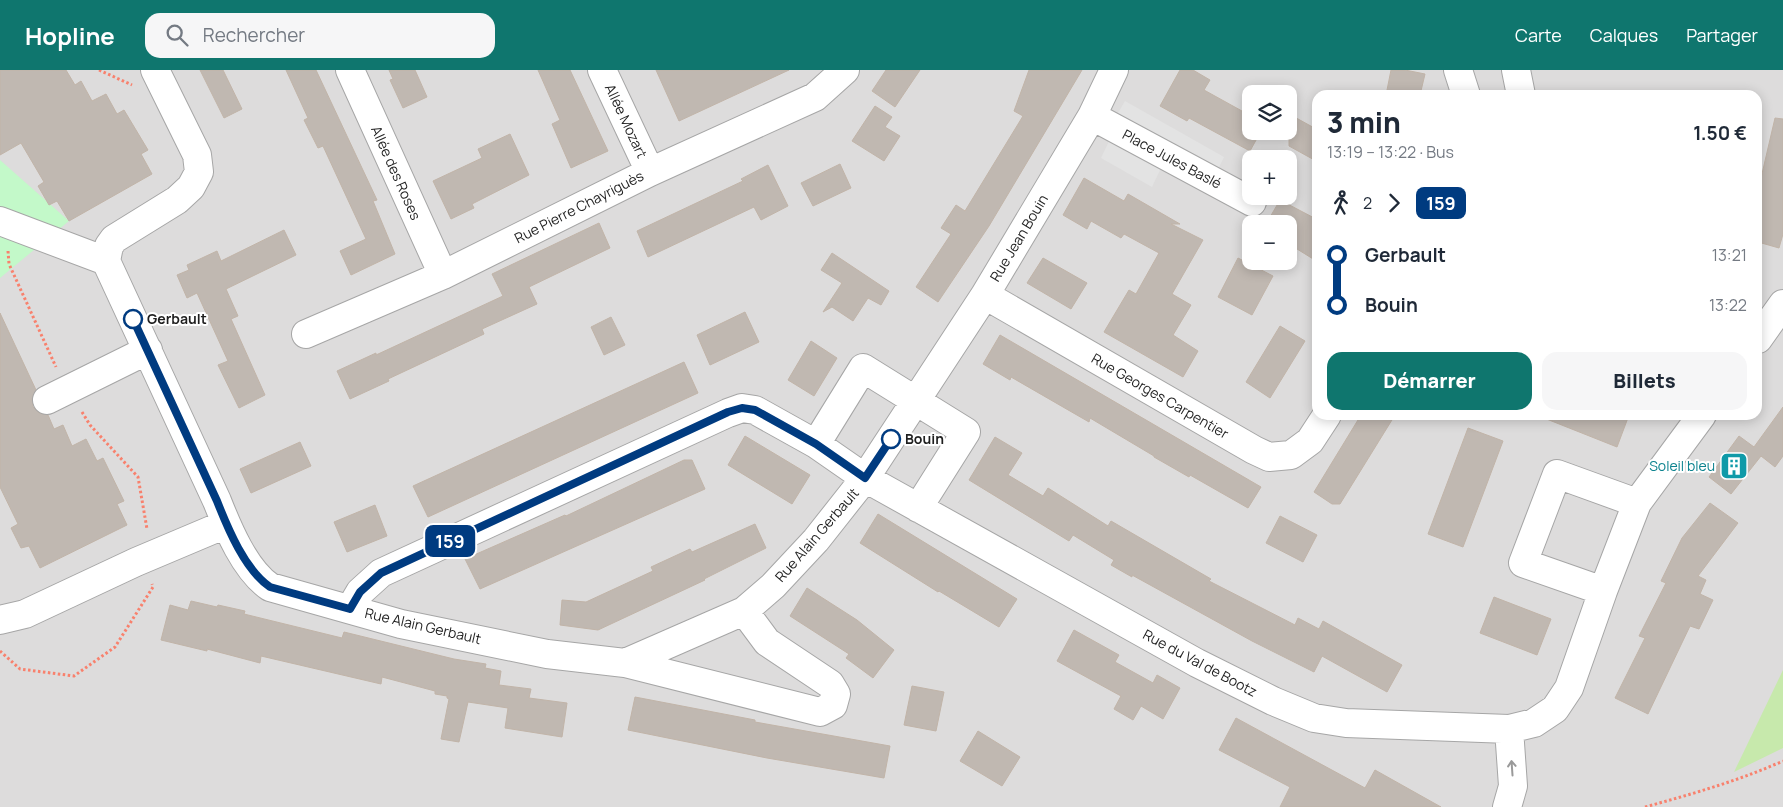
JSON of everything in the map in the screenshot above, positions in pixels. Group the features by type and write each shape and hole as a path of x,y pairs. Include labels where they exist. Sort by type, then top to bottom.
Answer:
{"street":[{"name":"Allée des Roses","path":"350,70 443,275"},
{"name":"Allée Mozart","path":"602,70 650,172"},
{"name":"Rue Pierre Chayriguès","path":"306,334 443,275 650,172 815,97 845,70"},
{"name":"Rue Jean Bouin","path":"865,478 985,295 1092,116 1114,70"},
{"path":"1458,70 1464,90"},
{"path":"1516,70 1520,90"},
{"path":"3,223 106,261 109,246 114,239 177,200 191,187 199,172 197,155 147,79"},
{"name":"Place Jules Baslé","path":"1092,116 1242,197"},
{"name":"Rue Alain Gerbault","path":"106,261 226,524 248,563 260,580 270,587 401,624 547,654 625,663 820,712 833,705 836,694 830,684 767,642 744,611"},
{"name":"Rue Georges Carpentier","path":"985,295 1269,457 1291,455 1310,441 1324,420"},
{"path":"1762,333 1783,304"},
{"path":"57,395 148,350"},
{"path":"816,444 863,368 966,432 918,508"},
{"name":"Rue du Val de Bootz","path":"350,609 360,592 381,573 728,412 742,408 755,410 816,444 865,478 918,508 1196,663 1273,701 1314,718 1346,723 1509,729 1534,723 1555,709 1569,688 1603,591 1637,503 1698,420"},
{"path":"1603,591 1524,563 1557,474 1637,503"},
{"name":"Rue Alain Gerbault","path":"625,663 744,611 773,586 810,546 865,478"},
{"path":"0,620 26,614 152,555 226,524"},
{"path":"1507,807 1513,786 1509,729"}],"path":[{"path":"99,70 147,79"},
{"path":"0,650 20,669 74,676 115,647 152,587 152,555 138,477 90,424 57,395 9,264 3,223"},
{"path":"1645,807 1735,781 1783,761"}],"shaded area":[{"path":"0,70 1783,70 1783,807 0,807"},
{"path":"1125,101 1224,157 1216,173 1115,118"},
{"path":"1110,139 1161,168 1152,187 1101,158"}],"green space":[{"path":"0,160 69,221 0,278"},
{"path":"1783,670 1783,748 1734,772"}],"building":[{"path":"0,70 66,70 75,85 81,81 92,101 106,94 117,114 124,110 148,150 141,154 152,174 69,221 57,201 49,205 38,186 44,182 21,143 0,155"},
{"path":"200,70 223,70 242,109 224,118"},
{"path":"286,70 316,70 377,200 373,201 395,254 351,275 340,251 366,239 323,146 318,148 304,120 308,118"},
{"path":"389,70 415,70 427,97 403,108 390,80 393,79"},
{"path":"538,70 570,70 608,151 571,168 552,124 560,120"},
{"path":"656,70 789,70 679,121"},
{"path":"886,70 920,70 895,107 872,91"},
{"path":"1029,70 1082,70 989,226 938,302 916,287 951,234 941,228 956,205 965,211 1023,116 1014,111"},
{"path":"1180,70 1193,70 1210,80 1204,90 1242,111 1242,140 1256,140 1251,150 1248,150 1189,118 1187,121 1160,106"},
{"path":"1391,70 1405,70 1425,74 1421,90 1387,90"},
{"path":"875,106 892,117 885,127 900,136 884,161 852,141"},
{"path":"1297,118 1312,127 1312,159 1289,146 1289,140 1297,140"},
{"path":"1775,118 1783,119 1783,234 1779,248 1762,243 1762,174"},
{"path":"510,134 529,175 472,204 474,208 451,219 433,181 482,158 478,149"},
{"path":"840,164 851,188 813,206 801,183"},
{"path":"768,165 788,206 761,220 754,207 648,257 637,231 743,181 741,179"},
{"path":"1084,178 1124,201 1128,194 1180,224 1171,224 1203,240 1172,294 1191,305 1173,335 1198,351 1183,377 1104,332 1129,290 1136,294 1159,253 1124,234 1121,238 1091,221 1087,229 1063,215"},
{"path":"1277,205 1290,205 1312,217 1312,258 1297,249 1297,215 1271,215"},
{"path":"599,223 610,248 529,287 537,304 482,329 484,334 350,399 337,371 503,296 492,274"},
{"path":"284,230 296,255 226,289 238,316 231,319 265,395 239,408 218,365 228,361 197,293 187,298 177,275 189,270 187,265 217,251 221,261"},
{"path":"832,253 889,291 881,305 868,298 853,321 832,307 823,312 842,283 821,270"},
{"path":"1043,258 1087,283 1071,309 1027,283"},
{"path":"1238,258 1242,260 1242,270 1261,270 1273,276 1252,315 1218,297"},
{"path":"745,312 759,342 710,365 697,335"},
{"path":"0,313 36,390 32,399 33,407 39,413 48,415 54,429 63,425 72,446 86,439 97,461 103,458 124,501 117,504 127,525 40,568 29,546 21,548 11,528 18,524 0,487"},
{"path":"611,317 625,345 604,355 591,327"},
{"path":"1280,326 1305,341 1270,398 1246,382"},
{"path":"1000,335 1261,487 1248,508 1190,475 1189,477 1090,418 1089,422 1011,377 1010,380 983,364"},
{"path":"811,341 837,358 814,396 788,380"},
{"path":"684,362 698,393 428,517 413,486"},
{"name":"Soleil bleu","path":"1783,407 1783,456 1775,467 1761,456 1731,494 1709,477 1739,436 1754,447"},
{"path":"1358,420 1392,420 1340,504 1332,504 1314,492"},
{"path":"1549,420 1627,420 1617,447"},
{"path":"1468,428 1503,441 1463,547 1428,534"},
{"path":"745,436 810,475 792,504 728,465"},
{"path":"995,437 1022,453 1008,475 1043,496 1048,488 1108,526 1111,521 1211,579 1209,581 1295,625 1298,618 1319,629 1323,621 1402,665 1387,692 1322,656 1314,672 1252,641 1132,575 1132,577 1111,565 1114,560 1073,535 1069,541 969,480"},
{"path":"300,442 311,466 251,493 240,469"},
{"path":"684,460 692,460 705,489 480,589 465,559 566,516"},
{"path":"1710,503 1738,523 1698,576 1706,580 1700,594 1713,600 1699,629 1690,626 1648,714 1615,698 1645,638 1639,636 1666,583 1661,581 1682,538"},
{"path":"375,505 387,536 347,552 334,522"},
{"path":"878,514 1017,599 999,627 938,592 860,543"},
{"path":"1280,516 1317,535 1303,562 1266,543"},
{"path":"755,524 766,548 705,580 598,630 560,625 562,600 586,602 653,571 651,567 690,549 692,552"},
{"path":"807,588 857,620 894,650 873,678 846,658 849,654 790,616"},
{"path":"1494,597 1551,619 1537,655 1480,633"},
{"path":"191,601 245,611 244,614 342,638 344,632 454,659 486,664 485,668 501,671 499,685 531,689 529,698 567,703 562,737 505,728 508,708 468,702 459,742 441,739 449,699 447,696 435,694 435,691 382,677 381,684 261,656 260,663 207,649 207,651 161,640 170,605 188,610"},
{"path":"1074,630 1119,655 1115,662 1153,683 1157,675 1180,688 1163,719 1141,706 1133,720 1114,709 1121,696 1057,661"},
{"path":"912,686 944,692 936,731 904,725"},
{"path":"635,697 755,720 755,722 890,746 884,778 767,758 628,730"},
{"path":"1236,718 1365,788 1375,770 1441,807 1280,807 1290,787 1219,750"},
{"path":"978,731 1020,757 1002,786 960,761"}],"bus line":[{"name":"159","path":"133,319 226,524 260,580 270,587 350,609 360,592 381,573 728,412 742,408 755,410 816,444 865,478 891,439"}],"place":[{"name":"Gerbault","path":"133,319"},
{"name":"Bouin","path":"891,439"},
{"name":"Soleil bleu","path":"1734,466"}]}
